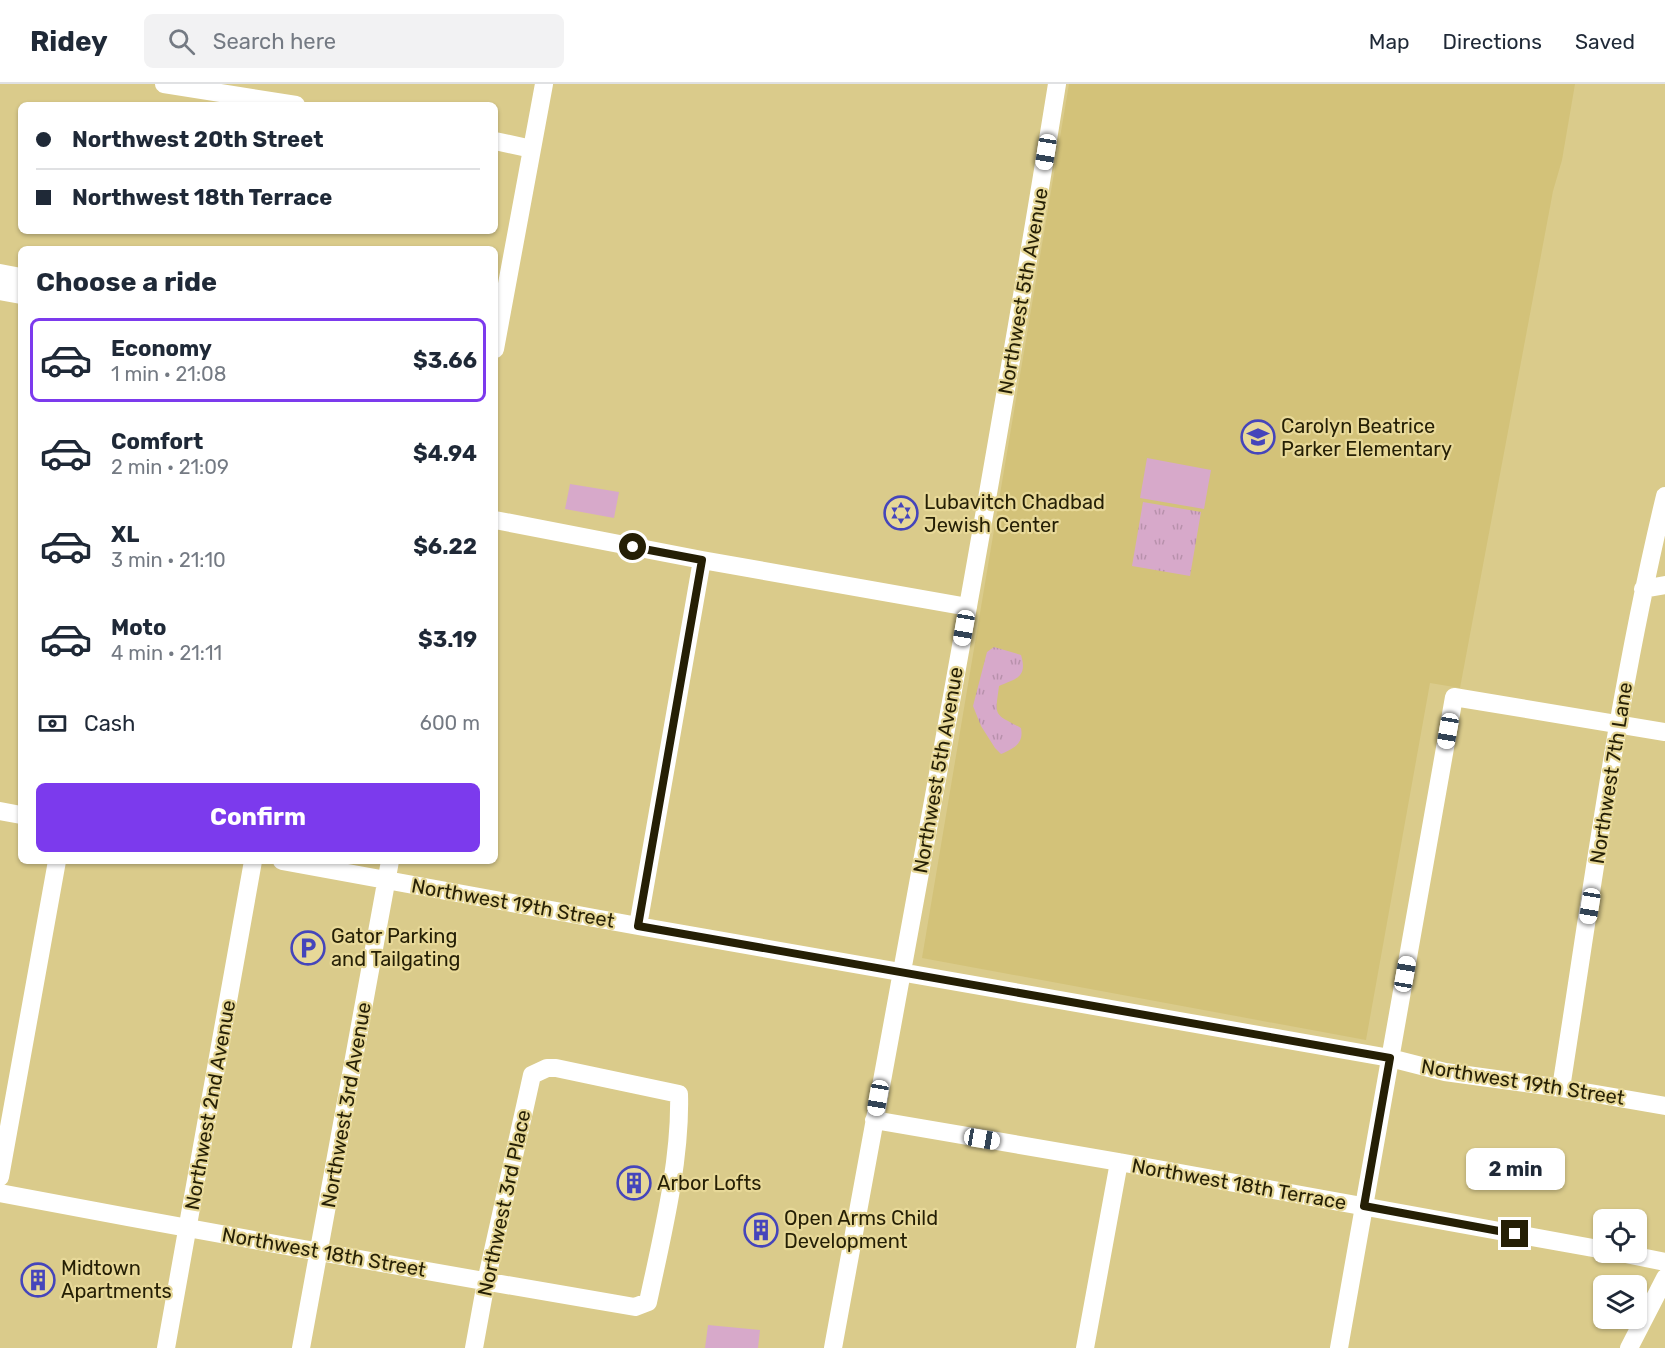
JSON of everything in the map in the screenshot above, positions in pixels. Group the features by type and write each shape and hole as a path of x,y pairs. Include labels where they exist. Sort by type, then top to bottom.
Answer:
{"street":[{"path":"164,84 277,102"},
{"path":"498,333 544,84"},
{"name":"Northwest 5th Avenue","path":"833,1348 1021,309 1057,84"},
{"path":"498,142 532,148"},
{"path":"0,273 18,276"},
{"path":"0,291 18,294"},
{"name":"Northwest 7th Lane","path":"1561,1088 1618,724 1643,589 1665,496"},
{"path":"498,521 702,560 968,607"},
{"path":"638,926 702,560"},
{"path":"1643,589 1665,585"},
{"path":"1339,1348 1454,697 1665,732"},
{"path":"0,812 18,815"},
{"path":"0,1177 56,864"},
{"name":"Northwest 2nd Avenue","path":"166,1348 252,864"},
{"name":"Northwest 19th Street","path":"299,864 1390,1058 1445,1072 1561,1088 1665,1106"},
{"name":"Northwest 3rd Avenue","path":"301,1348 390,864"},
{"name":"Northwest 3rd Place","path":"474,1348 486,1282 532,1075 547,1068 679,1094 680,1124 648,1302"},
{"name":"Northwest 18th Terrace","path":"874,1120 1593,1248"},
{"path":"1085,1348 1119,1162"},
{"name":"Northwest 18th Street","path":"0,1193 486,1282 635,1307 648,1302"},
{"path":"1647,1258 1665,1262"},
{"path":"1629,1348 1665,1278"}],"shaded area":[{"name":"Carolyn Beatrice Parker Elementary","path":"1069,84 1575,84 1460,688 1430,683 1366,1040 922,958"}],"green space":[{"path":"1147,458 1211,470 1204,509 1140,498"},
{"path":"570,484 619,492 614,518 565,509"},
{"path":"1143,502 1201,512 1190,576 1132,566"},
{"path":"994,647 1021,655 1023,663 1019,677 999,686 998,713 1021,728 1022,733 1017,745 1001,754 981,726 973,706 987,652"},
{"path":"708,1325 760,1330 758,1348 705,1348"}],"place":[{"name":"Carolyn Beatrice Parker Elementary","path":"1258,437"},
{"name":"Lubavitch Chadbad Jewish Center","path":"901,513"},
{"name":"Gator Parking and Tailgating","path":"308,948"},
{"name":"Arbor Lofts","path":"634,1183"},
{"name":"Open Arms Child Development","path":"761,1230"},
{"name":"Midtown Apartments","path":"38,1280"}],"route":[{"path":"633,547 702,560 638,926 1390,1058 1364,1206 1515,1234"}]}
